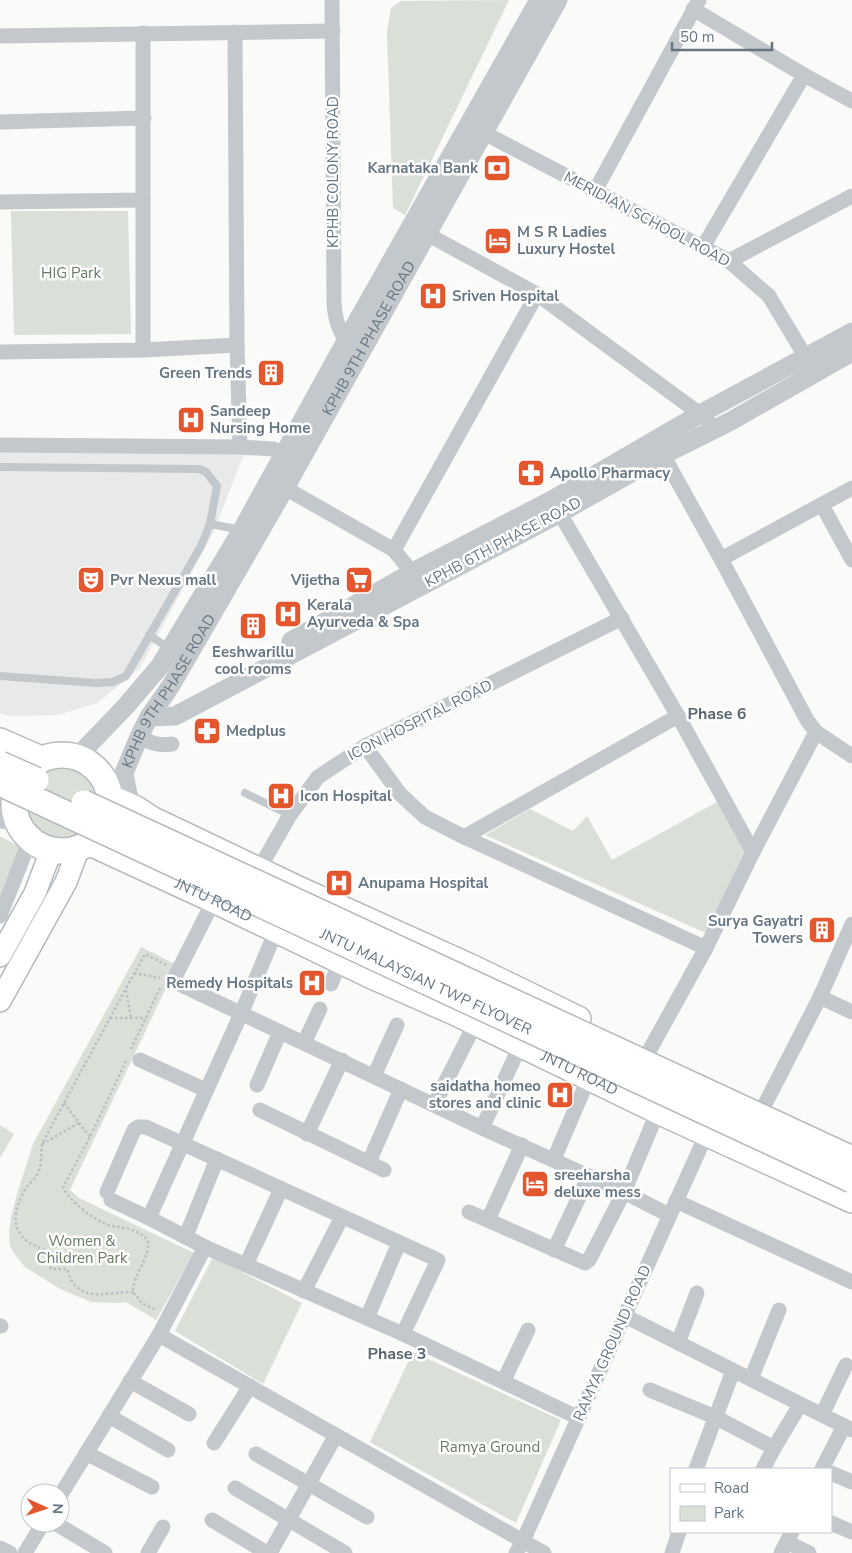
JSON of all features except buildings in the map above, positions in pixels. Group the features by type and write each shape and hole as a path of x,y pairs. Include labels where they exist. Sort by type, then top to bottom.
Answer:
{"main road":[{"path":"0,741 41,759"},
{"path":"0,956 35,893 19,824 14,796 19,781 28,768 41,759 65,754 90,762 100,772 107,784 111,798 107,823 100,834 84,846 65,852 19,824"},
{"name":"JNTU MALAYSIAN TWP FLYOVER","path":"0,764 852,1159"},
{"name":"JNTU MALAYSIAN TWP FLYOVER","path":"0,783 852,1180"},
{"path":"111,798 298,889 475,969 763,1108 852,1148"},
{"path":"0,1001 84,846"},
{"name":"JNTU ROAD","path":"84,846 214,900 340,961 465,1017 658,1111 852,1200"},
{"path":"465,1017 475,969"}],"street":[{"name":"KPHB COLONY ROAD","path":"332,0 334,303 338,329 346,341"},
{"name":"KPHB 9TH PHASE ROAD","path":"77,757 126,706 160,666 242,530 346,341 539,0"},
{"name":"KPHB 9TH PHASE ROAD","path":"136,809 128,795 124,773 138,736 170,687 285,488 558,0"},
{"path":"595,191 696,5 804,75 852,101"},
{"path":"0,36 333,31"},
{"path":"235,32 237,346 240,447"},
{"path":"143,33 143,350"},
{"path":"703,247 804,75"},
{"path":"0,122 144,118"},
{"name":"MERIDIAN SCHOOL ROAD","path":"484,133 729,261 769,296 814,373"},
{"path":"729,261 852,196"},
{"path":"0,202 143,200"},
{"path":"427,234 536,294 700,414 715,428"},
{"path":"394,550 536,294"},
{"name":"KPHB 6TH PHASE ROAD","path":"556,506 700,414 852,332"},
{"path":"0,352 143,350 237,346"},
{"name":"KPHB 6TH PHASE ROAD","path":"170,687 179,696 190,698 556,506 731,421 852,352"},
{"path":"0,445 240,447 273,449 284,455"},
{"path":"663,455 816,732 852,756"},
{"path":"285,488 394,550 418,579"},
{"path":"721,559 852,488"},
{"path":"822,505 852,560"},
{"path":"556,506 678,716 753,852"},
{"name":"KPHB 6TH PHASE ROAD","path":"149,717 175,716 418,579"},
{"name":"ICON HOSPITAL ROAD","path":"259,869 290,815 318,777 365,746 622,618"},
{"path":"464,837 678,716"},
{"path":"648,1053 706,948 753,852 816,732"},
{"path":"138,736 162,746 172,744"},
{"path":"365,746 400,794 425,817 464,837 706,948"},
{"path":"0,916 19,824"},
{"path":"214,900 173,981 482,1128 624,1192 669,1215"},
{"path":"149,1218 241,1014 276,931"},
{"path":"763,1108 820,997 850,933"},
{"path":"331,984 340,961"},
{"path":"820,997 852,1012"},
{"path":"304,1043 320,1009"},
{"path":"434,1105 465,1017"},
{"path":"374,1076 397,1025"},
{"path":"257,1085 280,1032"},
{"path":"482,1128 521,1044"},
{"path":"132,1058 206,1090"},
{"path":"307,1134 342,1060"},
{"path":"554,1159 589,1078"},
{"path":"369,1162 401,1089"},
{"path":"260,1110 384,1170"},
{"path":"469,1212 585,1263 589,1260 624,1192 658,1111"},
{"path":"404,1334 438,1260 182,1143 146,1128 138,1127 134,1130 109,1196 186,1236 205,1248 404,1334 579,1418"},
{"name":"RAMYA GROUND ROAD","path":"519,1547 707,1133"},
{"path":"488,1220 522,1145"},
{"path":"186,1236 217,1159"},
{"path":"554,1250 589,1176"},
{"path":"246,1265 281,1188"},
{"path":"676,1201 852,1282"},
{"path":"304,1291 342,1217"},
{"path":"367,1318 399,1243"},
{"path":"68,1483 169,1317 205,1248"},
{"path":"678,1343 698,1293"},
{"path":"750,1379 779,1310"},
{"path":"625,1316 848,1428 823,1468"},
{"path":"503,1382 528,1330"},
{"path":"159,1334 336,1435 519,1547 544,1553"},
{"path":"822,1415 846,1365"},
{"path":"696,1468 733,1371"},
{"path":"130,1381 189,1414"},
{"path":"214,1444 250,1386"},
{"path":"650,1390 716,1417 774,1448"},
{"path":"764,1468 800,1405"},
{"path":"109,1416 168,1450"},
{"path":"212,1520 269,1553 336,1435"},
{"path":"86,1453 152,1487"},
{"path":"256,1454 367,1517"},
{"path":"832,1473 852,1482"},
{"path":"235,1488 345,1553"},
{"path":"832,1523 852,1532"},
{"path":"148,1553 163,1527"},
{"path":"70,1532 105,1553"},
{"path":"25,1553 37,1533"},
{"path":"672,1553 679,1533"},
{"path":"787,1542 809,1553"},
{"path":"0,1548 10,1553"}],"lane":[{"path":"0,467 199,469 206,472 217,486 210,524 201,546 126,676 113,682 96,683 0,676"},
{"path":"210,524 242,530"},
{"path":"149,635 170,649"},
{"path":"245,793 290,815"}],"path":[{"path":"133,1292 95,1295 82,1290 74,1284 66,1269 51,1269 46,1250 26,1241 18,1234 16,1216 23,1193 36,1176 40,1165 42,1144 145,954 170,967"},
{"path":"134,973 164,979 146,1018 132,1058 63,1187 65,1193 90,1216 108,1224 130,1228 148,1240 149,1250 133,1283 133,1292 143,1304 169,1317"},
{"path":"126,988 131,1018"},
{"path":"110,1018 146,1018"},
{"path":"64,1103 90,1137"},
{"path":"42,1144 80,1123"}],"shaded area":[{"path":"0,451 244,454 214,531 140,668 97,703 58,715 8,716 0,713"}],"green space":[{"path":"509,0 405,215 393,208 387,32 391,8 401,1"},
{"name":"HIG Park","path":"11,211 128,211 131,334 14,335"},
{"path":"56,760 75,762 90,770 100,782 106,801 78,843 62,844 41,838 30,828 22,812 22,799 42,765"},
{"path":"717,802 746,853 706,933 485,835 530,809 573,831 587,816 612,860"},
{"path":"0,836 20,847 0,895"},
{"name":"Women & Children Park","path":"141,947 177,965 70,1190 79,1198 194,1253 156,1320 126,1302 91,1302 60,1289 25,1267 10,1246 9,1233 17,1194 33,1144"},
{"path":"0,1125 14,1134 0,1158"},
{"path":"213,1257 302,1303 263,1384 175,1331"},
{"name":"Ramya Ground","path":"413,1352 561,1420 516,1523 370,1442"}],"place":[{"name":"Karnataka Bank","path":"497,168"},
{"name":"M S R Ladies Luxury Hostel","path":"498,241"},
{"name":"Sriven Hospital","path":"433,296"},
{"name":"Green Trends","path":"271,373"},
{"name":"Sandeep Nursing Home","path":"191,420"},
{"name":"Apollo Pharmacy","path":"531,473"},
{"name":"Pvr Nexus mall","path":"91,580"},
{"name":"Vijetha","path":"359,580"},
{"name":"Kerala Ayurveda & Spa","path":"288,614"},
{"name":"Eeshwarillu cool rooms","path":"253,626"},
{"name":"Medplus","path":"207,731"},
{"name":"Icon Hospital","path":"281,796"},
{"name":"Anupama Hospital","path":"339,883"},
{"name":"Surya Gayatri Towers","path":"822,930"},
{"name":"Remedy Hospitals","path":"312,983"},
{"name":"saidatha homeo stores and clinic","path":"560,1095"},
{"name":"sreeharsha deluxe mess","path":"535,1184"}],"district":[{"name":"Phase 6","path":"717,714"},
{"name":"Phase 3","path":"397,1354"}]}
